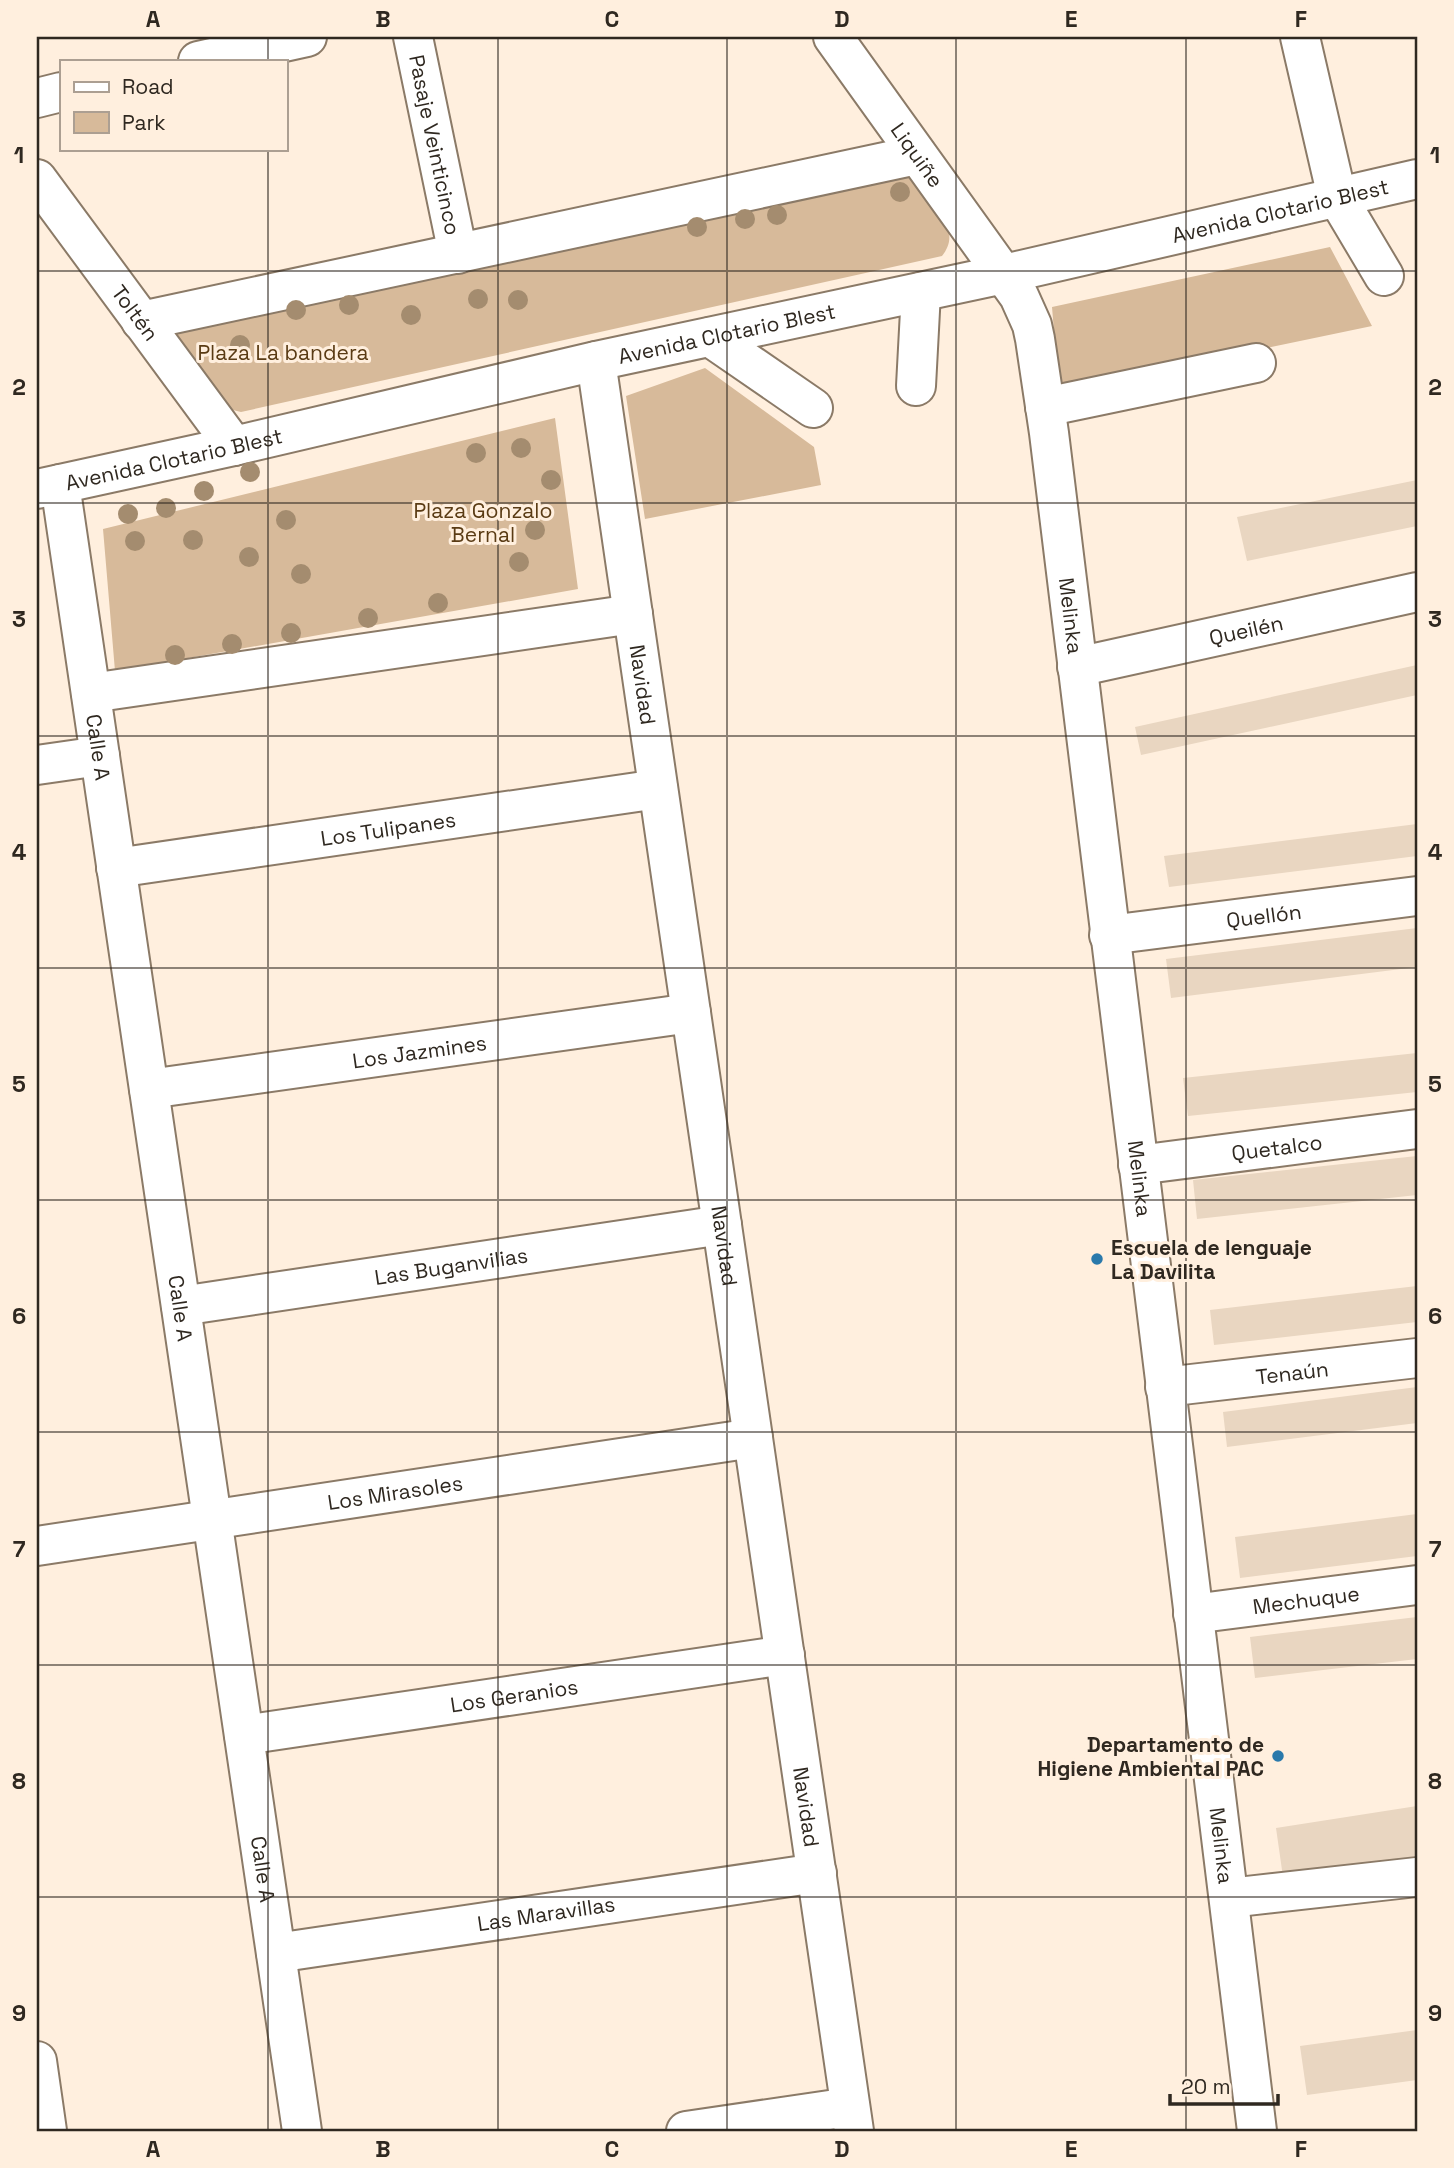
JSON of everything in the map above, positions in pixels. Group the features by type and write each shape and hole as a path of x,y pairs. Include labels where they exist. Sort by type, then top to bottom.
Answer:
{"street":[{"path":"203,60 307,37"},
{"name":"Pasaje Veinticinco","path":"413,37 458,254"},
{"name":"Liquiñe","path":"835,37 1004,274"},
{"path":"1300,37 1337,197 1384,276"},
{"path":"37,98 60,92"},
{"path":"141,321 917,155"},
{"name":"Avenida Clotario Blest","path":"48,486 234,446 596,361 1004,274 1417,179"},
{"name":"Toltén","path":"40,189 234,446"},
{"name":"Melinka","path":"1004,274 1019,296 1032,325 1045,407 1256,2131"},
{"path":"916,386 921,292"},
{"path":"710,337 813,408"},
{"name":"Navidad","path":"596,361 852,2119"},
{"path":"1045,407 1256,363"},
{"name":"Calle A","path":"48,486 91,693 302,2131"},
{"name":"Queilén","path":"1077,667 1417,592"},
{"path":"91,693 632,614"},
{"path":"37,765 100,756"},
{"name":"Los Tulipanes","path":"116,868 658,789"},
{"name":"Quellón","path":"1110,935 1417,896"},
{"name":"Los Jazmines","path":"149,1089 691,1013"},
{"name":"Quetalco","path":"1138,1165 1417,1129"},
{"name":"Las Buganvilias","path":"181,1306 722,1225"},
{"name":"Tenaún","path":"1165,1387 1417,1358"},
{"name":"Los Mirasoles","path":"37,1546 754,1438"},
{"name":"Mechuque","path":"1193,1614 1417,1585"},
{"name":"Los Geranios","path":"244,1735 785,1654"},
{"name":"Las Maravillas","path":"276,1953 817,1873"},
{"path":"1229,1898 1417,1877"},
{"path":"37,2061 47,2131"},
{"path":"686,2131 852,2119"}],"green space":[{"name":"Plaza La bandera","path":"904,165 948,228 949,243 942,256 241,412 229,409 171,327"},
{"path":"1330,247 1372,326 1059,391 1052,307"},
{"path":"705,368 814,447 821,485 645,519 626,396"},
{"name":"Plaza Gonzalo Bernal","path":"555,418 578,589 115,671 103,529"}],"building":[{"path":"1417,480 1417,526 1247,561 1237,517"},
{"path":"1417,665 1417,695 1141,755 1135,727"},
{"path":"1417,824 1417,856 1169,887 1164,856"},
{"path":"1417,928 1417,967 1171,998 1166,959"},
{"path":"1417,1053 1417,1092 1188,1116 1183,1078"},
{"path":"1417,1156 1417,1195 1197,1219 1193,1180"},
{"path":"1417,1286 1417,1322 1214,1345 1210,1310"},
{"path":"1417,1387 1417,1423 1227,1447 1223,1412"},
{"path":"1417,1514 1417,1556 1240,1578 1235,1537"},
{"path":"1417,1617 1417,1659 1255,1678 1250,1637"},
{"path":"1417,1806 1417,1856 1283,1877 1276,1828"},
{"path":"1417,2030 1417,2080 1307,2095 1300,2046"}],"place":[{"name":"Escuela de lenguaje La Davilita","path":"1097,1259"},
{"name":"Departamento de Higiene Ambiental PAC","path":"1278,1756"}]}
